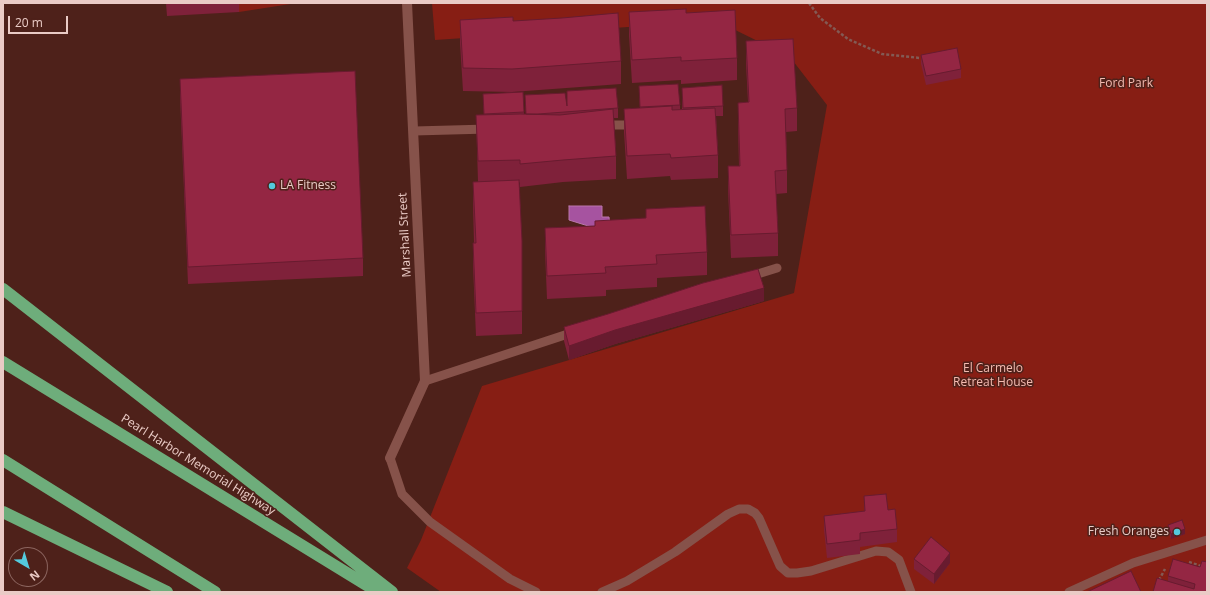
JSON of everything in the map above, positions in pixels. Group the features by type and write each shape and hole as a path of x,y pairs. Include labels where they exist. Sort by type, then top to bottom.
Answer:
{"highway":[{"path":"3,290 87,353 392,592"},
{"name":"Pearl Harbor Memorial Highway","path":"3,362 378,592"},
{"path":"3,460 215,592"},
{"path":"3,512 167,592"}],"street":[{"name":"Marshall Street","path":"390,458 425,381 407,3"}],"lane":[{"path":"590,126 646,124"},
{"path":"414,131 495,128"},
{"path":"739,280 777,268"},
{"path":"425,381 581,330"},
{"path":"390,458 402,494 430,522 510,578 536,592"},
{"path":"602,592 627,581 675,552 728,514 739,510 748,509 755,513 759,518 780,566 788,573 811,571 876,551 888,552 900,560 912,592"},
{"path":"1069,592 1133,563 1207,540"}],"path":[{"path":"809,3 820,18 848,40 882,54 920,58"},
{"path":"1184,560 1207,568"},
{"path":"1157,586 1166,567"}],"green space":[{"path":"239,3 297,3 239,12"},
{"name":"El Carmelo Retreat House","path":"432,3 1207,3 1207,592 441,592 407,568 421,540 482,386 794,293 827,105 790,57 717,21 435,40"}],"shaded area":[{"path":"569,206 602,206 602,217 609,217 610,228 598,229 569,220"}],"building":[{"path":"686,9 686,13 735,10 737,58 681,61 681,57 632,60 629,12"},
{"path":"618,13 621,61 512,69 463,68 460,20 513,17 513,21"},
{"path":"793,39 797,108 785,109 787,170 775,171 778,233 731,235 728,166 740,166 738,103 749,102 746,41"},
{"path":"957,48 961,69 926,76 921,55"},
{"name":"LA Fitness","path":"355,71 363,258 188,267 180,79"},
{"path":"678,84 680,105 640,107 639,86"},
{"path":"722,85 723,106 683,108 682,88"},
{"path":"616,88 618,108 526,114 525,95 565,93 567,106 567,91"},
{"path":"523,92 524,112 484,114 483,94"},
{"path":"672,106 672,110 715,108 718,155 671,158 670,154 627,156 624,109"},
{"path":"613,109 616,156 520,164 520,160 478,161 476,115 560,115"},
{"path":"519,180 522,241 522,311 476,313 473,243 476,243 473,182"},
{"path":"705,206 707,252 656,255 657,264 605,267 606,273 547,276 545,228 595,226 595,221 646,218 646,209"},
{"path":"758,269 764,288 615,330 569,346 564,327 703,283"},
{"path":"886,494 888,510 895,509 897,529 860,533 860,540 827,544 824,516 865,511 864,496"},
{"path":"1182,520 1185,529 1171,534 1168,525"},
{"path":"931,537 950,553 934,574 914,559"},
{"path":"1173,559 1200,567 1202,561 1207,562 1207,592 1153,592 1157,578 1194,589 1195,584 1168,576"},
{"path":"1131,571 1141,592 1087,592"}],"place":[{"name":"LA Fitness","path":"272,186"},
{"name":"Fresh Oranges","path":"1177,532"}],"park label":[{"name":"Ford Park","path":"1126,84"}]}
